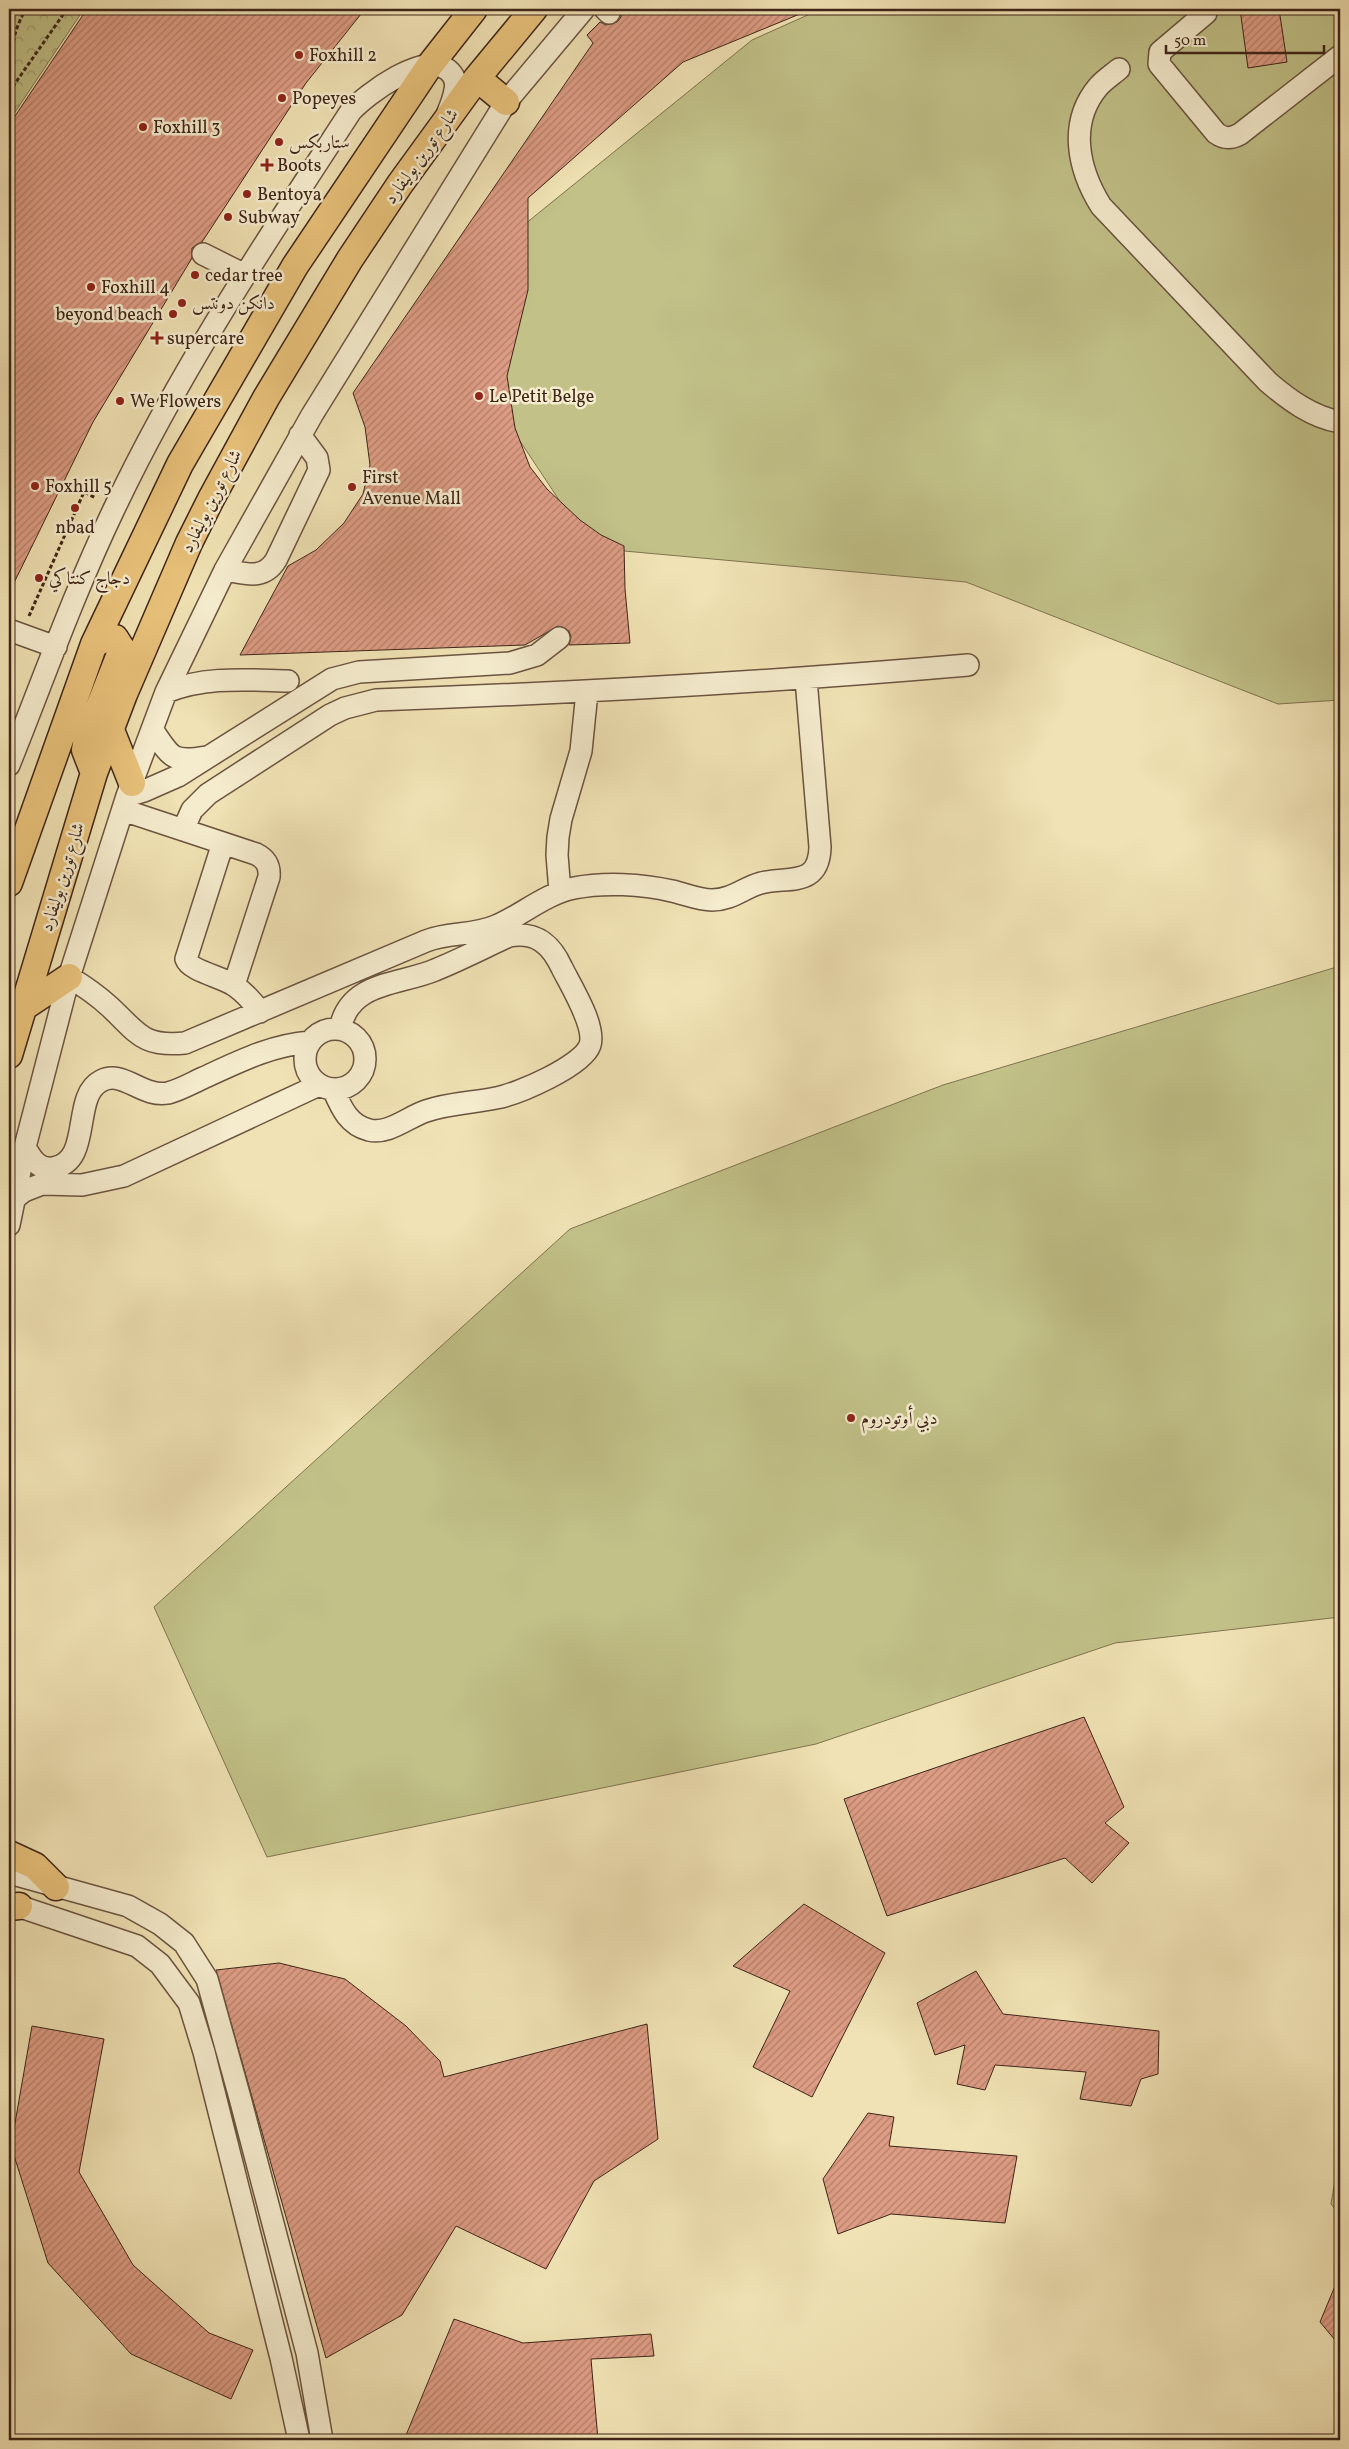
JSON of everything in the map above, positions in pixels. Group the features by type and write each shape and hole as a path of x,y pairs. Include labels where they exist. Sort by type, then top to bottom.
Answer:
{"main road":[{"path":"11,864 94,644 180,464 300,258 430,65 474,9"},
{"name":"شارع تورين بوليفارد","path":"9,1055 21,1009 94,773 189,543 238,447 350,258 400,184 477,78 534,9"},
{"path":"477,78 506,102"},
{"path":"94,644 105,639 115,638 122,649 87,738 85,750 94,773"},
{"path":"111,730 127,796"},
{"path":"21,1009 69,977"},
{"path":"9,1854 35,1866 56,1887"}],"street":[{"path":"9,1225 25,1147 69,977 127,796 166,692 225,570 300,435 506,102 584,9"},
{"path":"1206,13 1160,52 1159,64 1216,133 1221,136 1228,138 1240,134 1340,56"},
{"path":"9,765 114,507 190,367 245,275 351,111 371,92 397,77 430,65 445,68 455,80 456,90 444,124"},
{"path":"1118,69 1098,87 1084,111 1079,135 1080,160 1087,184 1100,206 1268,382 1288,399 1311,413 1340,422"},
{"path":"203,254 245,275"},
{"path":"225,570 262,574 268,571 276,560 319,470 317,458 300,435"},
{"path":"15,632 56,647"},
{"path":"127,796 161,784 209,757 332,679 359,672 510,663 536,655 559,638"},
{"path":"189,645 199,668 212,680"},
{"path":"183,830 192,810 208,794 323,719 345,708 376,700 587,692 806,679 968,664"},
{"path":"69,977 99,997 143,1038 158,1043 172,1044 198,1039 437,937 474,932 495,926 560,892 584,886 632,886 669,890 709,900 720,900 733,897 761,883 775,880 797,880 811,872 819,856 820,847 806,679"},
{"path":"166,692 196,682 212,680 288,681"},
{"path":"560,892 558,837 561,819 580,751 587,692"},
{"path":"152,729 168,753 176,758 186,760 209,757"},
{"path":"127,796 183,830 261,856 268,865 269,871 234,985"},
{"path":"223,843 186,959 190,966 234,985 253,1002 260,1012"},
{"path":"326,1087 348,1118 362,1128 378,1131 442,1106 497,1098 521,1090 577,1062 587,1051 592,1037 588,1023 551,947 536,937 518,934 509,936 436,970 393,980 361,996 346,1010 340,1029"},
{"path":"340,1029 348,1032 360,1042 364,1050 364,1066 356,1081 341,1088 326,1087 312,1080 305,1065 305,1057 310,1042 323,1031 340,1029"},
{"path":"66,1185 65,1164 76,1148 88,1096 98,1082 115,1078 150,1093 170,1093 262,1051 291,1043 310,1042"},
{"path":"15,1198 32,1186 96,1183 124,1176 326,1087"},
{"path":"25,1147 34,1162 41,1166 49,1168 65,1164"},
{"path":"9,1873 128,1906 160,1924 184,1944 207,1979 307,2353 322,2440"},
{"path":"12,1905 137,1946 160,1964 189,2003 204,2052 269,2310 299,2440"}],"path":[{"path":"9,16 19,9"},
{"path":"12,88 10,68 12,43 19,20 26,9"},
{"path":"9,92 67,9"},
{"path":"9,665 15,632 84,492 114,507"}],"green space":[{"path":"9,9 84,9 9,121"},
{"path":"821,9 1340,9 1340,700 1278,704 966,582 591,548 498,408 525,224 752,40"},
{"name":"دبي أوتودروم","path":"1340,966 1340,1617 1115,1643 816,1744 267,1857 154,1607 570,1229 943,1085"},
{"path":"1340,2152 1340,2215 1331,2204"}],"building":[{"path":"87,9 365,9 306,83 202,242 192,248 192,258 93,422 9,593 9,125"},
{"path":"621,9 812,9 683,62 528,198 528,290 507,376 515,428 530,467 547,489 580,520 601,535 624,546 625,589 630,643 569,645 571,637 569,631 558,626 525,645 240,655 288,566 316,550 344,523 363,494 370,465 365,427 353,393 593,43 587,35 600,22 606,25 617,22 621,17"},
{"path":"1240,9 1279,9 1287,62 1248,68"},
{"path":"1084,1717 1124,1807 1105,1823 1129,1843 1092,1883 1065,1858 887,1916 844,1799"},
{"path":"804,1904 885,1953 812,2097 753,2067 790,1991 733,1966"},
{"path":"279,1963 345,1979 406,2026 440,2061 444,2077 647,2024 658,2139 594,2181 546,2269 456,2226 402,2315 326,2358 216,1970"},
{"path":"976,1971 1003,2014 1159,2031 1158,2074 1141,2079 1131,2106 1080,2099 1086,2072 995,2065 985,2090 957,2084 965,2045 935,2055 917,2003"},
{"path":"32,2026 104,2039 79,2172 133,2265 209,2333 253,2350 231,2399 131,2354 48,2263 11,2146"},
{"path":"868,2113 894,2117 889,2146 1017,2156 1005,2223 891,2214 838,2234 823,2179"},
{"path":"1340,2274 1340,2346 1320,2322"},
{"path":"454,2319 523,2343 651,2334 654,2356 591,2359 598,2440 404,2440"}],"place":[{"name":"Foxhill 2","path":"299,55"},
{"name":"Popeyes","path":"282,98"},
{"name":"Foxhill 3","path":"143,127"},
{"name":"ستاربكس","path":"279,142"},
{"name":"Boots","path":"267,165"},
{"name":"Bentoya","path":"247,194"},
{"name":"Subway","path":"228,217"},
{"name":"cedar tree","path":"195,275"},
{"name":"Foxhill 4","path":"91,287"},
{"name":"دانكن دونتس","path":"182,303"},
{"name":"beyond beach","path":"173,314"},
{"name":"supercare","path":"157,338"},
{"name":"Le Petit Belge","path":"479,396"},
{"name":"We Flowers","path":"120,401"},
{"name":"Foxhill 5","path":"35,486"},
{"name":"First Avenue Mall","path":"352,487"},
{"name":"nbad","path":"75,508"},
{"name":"دجاج كنتاكي","path":"39,578"},
{"name":"دبي أوتودروم","path":"851,1418"}]}
